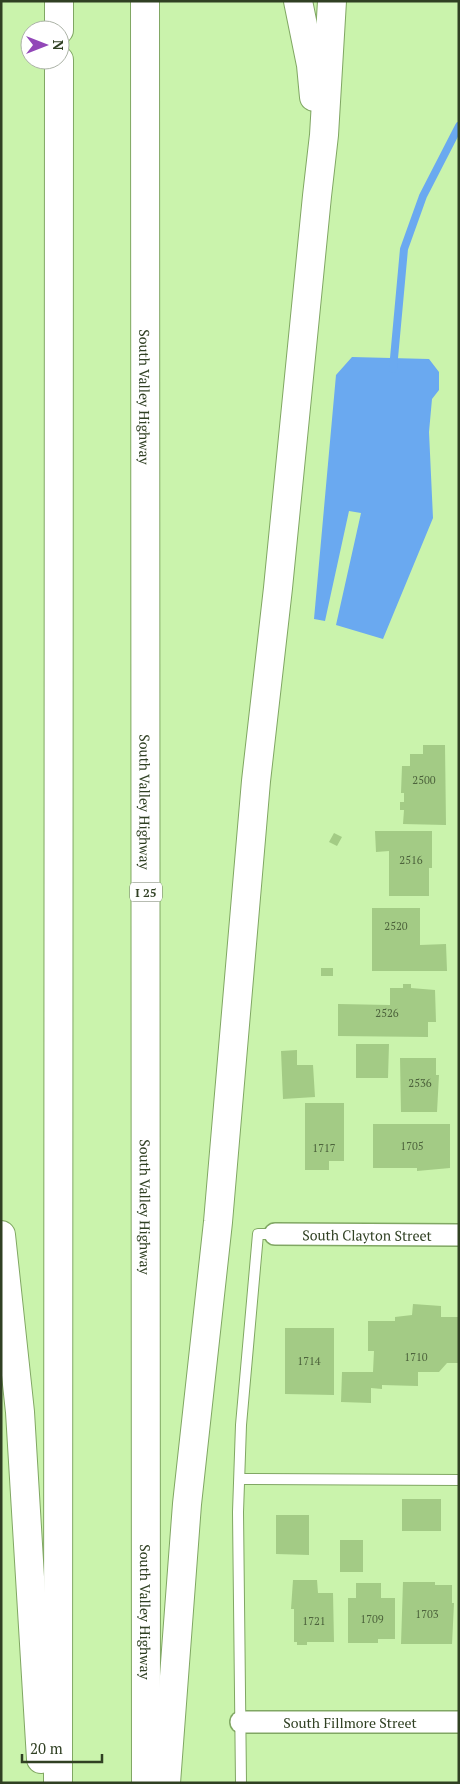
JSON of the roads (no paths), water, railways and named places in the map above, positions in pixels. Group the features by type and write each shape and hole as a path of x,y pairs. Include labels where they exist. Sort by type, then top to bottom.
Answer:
{"highway":[{"path":"59,1 59,20"},
{"name":"South Valley Highway","path":"145,1 146,1783"},
{"path":"298,1 312,75 316,196"},
{"path":"166,1783 186,1504 218,1222 256,781 278,588 316,196 326,118 332,1"},
{"path":"58,1783 59,70"},
{"path":"1,1235 20,1412 43,1783"}],"street":[{"name":"South Clayton Street","path":"275,1234 459,1235"},
{"name":"South Fillmore Street","path":"241,1722 459,1722"}],"lane":[{"path":"241,1783 241,1425 258,1234 275,1234"},
{"path":"240,1480 459,1480"}],"water":[{"path":"352,357 429,359 439,372 439,390 432,399 429,432 433,518 383,639 336,625 361,513 349,511 325,621 314,619 336,375"}],"waterway":[{"path":"393,369 404,249 423,196 459,126"}]}
